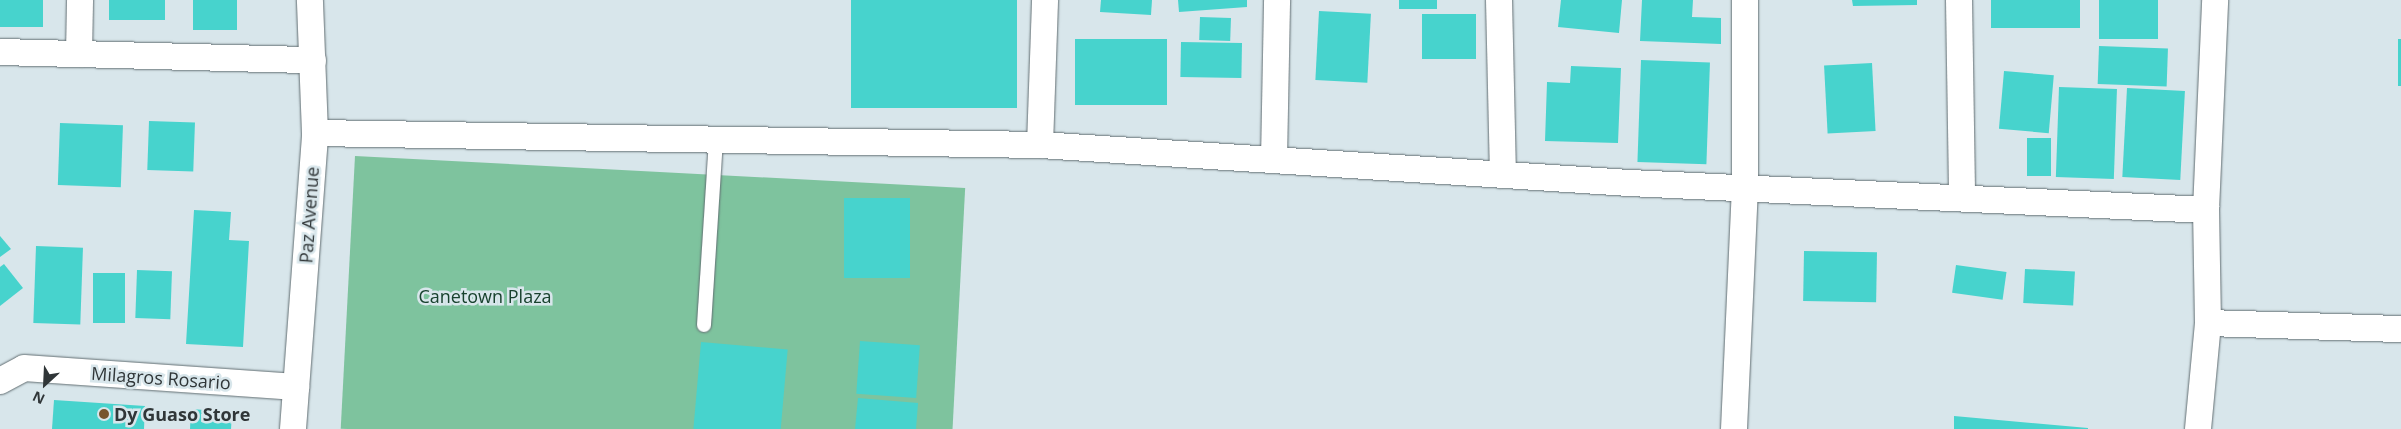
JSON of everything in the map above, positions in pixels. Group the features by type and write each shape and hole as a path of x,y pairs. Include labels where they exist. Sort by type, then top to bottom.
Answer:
{"street":[{"path":"79,54 80,0"},
{"name":"Paz Avenue","path":"293,429 315,133 310,0"},
{"path":"1040,145 1045,0"},
{"path":"1274,160 1277,0"},
{"path":"1499,0 1503,175"},
{"path":"1734,429 1745,189 1745,0"},
{"path":"1959,0 1962,198"},
{"path":"2198,429 2208,323 2206,210 2215,0"},
{"path":"0,52 313,60"},
{"path":"315,133 1040,145 1745,189 2206,210"},
{"path":"2208,323 2401,330"},
{"name":"Milagros Rosario","path":"0,381 24,368 296,387"}],"lane":[{"path":"704,325 716,140"}],"green space":[{"name":"Canetown Plaza","path":"355,156 965,188 953,429 341,429"}],"building":[{"path":"0,0 43,0 43,27 0,27"},
{"path":"109,0 165,0 165,20 109,20"},
{"path":"193,0 237,0 237,30 193,30"},
{"path":"851,0 1017,0 1017,108 851,108"},
{"path":"1101,0 1152,0 1151,15 1100,12"},
{"path":"1178,0 1247,0 1247,7 1179,12"},
{"path":"1399,0 1437,0 1437,9 1399,9"},
{"path":"1561,0 1622,0 1619,33 1558,27"},
{"path":"1642,0 1693,0 1692,17 1721,18 1721,44 1640,41"},
{"path":"1852,0 1917,0 1917,5 1853,6"},
{"path":"1991,0 2080,0 2080,28 1991,28"},
{"path":"2099,0 2158,0 2158,39 2099,39"},
{"path":"1319,11 1371,14 1367,83 1315,80"},
{"path":"1422,14 1476,14 1476,59 1422,59"},
{"path":"1200,17 1231,18 1230,41 1199,40"},
{"path":"1075,39 1167,39 1167,105 1075,105"},
{"path":"2398,39 2401,39 2401,86 2398,86"},
{"path":"1181,42 1242,43 1241,78 1180,77"},
{"path":"2099,46 2168,48 2167,86 2098,84"},
{"path":"1641,60 1710,62 1706,164 1637,162"},
{"path":"1872,63 1876,131 1828,133 1824,66"},
{"path":"1571,66 1621,68 1618,143 1545,141 1547,82 1570,83"},
{"path":"2004,71 2054,75 2049,133 1999,129"},
{"path":"2059,87 2117,89 2114,179 2056,177"},
{"path":"2127,88 2185,91 2180,180 2122,177"},
{"path":"149,121 195,123 193,172 147,170"},
{"path":"60,123 123,125 121,187 58,185"},
{"path":"2027,138 2051,138 2051,176 2027,176"},
{"path":"844,198 910,198 910,278 844,278"},
{"path":"194,210 231,212 229,240 249,241 243,347 186,344"},
{"path":"0,236 11,249 0,257"},
{"path":"36,246 83,248 80,325 33,323"},
{"path":"1804,251 1877,252 1876,302 1803,301"},
{"path":"4,264 23,288 0,306 0,267"},
{"path":"1956,265 2007,272 2003,300 1952,293"},
{"path":"2025,269 2075,272 2073,306 2023,303"},
{"path":"137,270 172,271 170,319 135,318"},
{"path":"93,273 125,273 125,323 93,323"},
{"path":"860,341 920,345 916,398 856,394"},
{"path":"701,342 788,350 781,429 693,429"},
{"path":"858,398 918,403 916,429 855,429"},
{"path":"54,400 145,406 144,429 52,429"},
{"path":"191,409 232,412 231,429 190,429"},
{"path":"1954,416 2088,428 2088,429 1954,429"}],"place":[{"name":"Dy Guaso Store","path":"104,414"}]}
